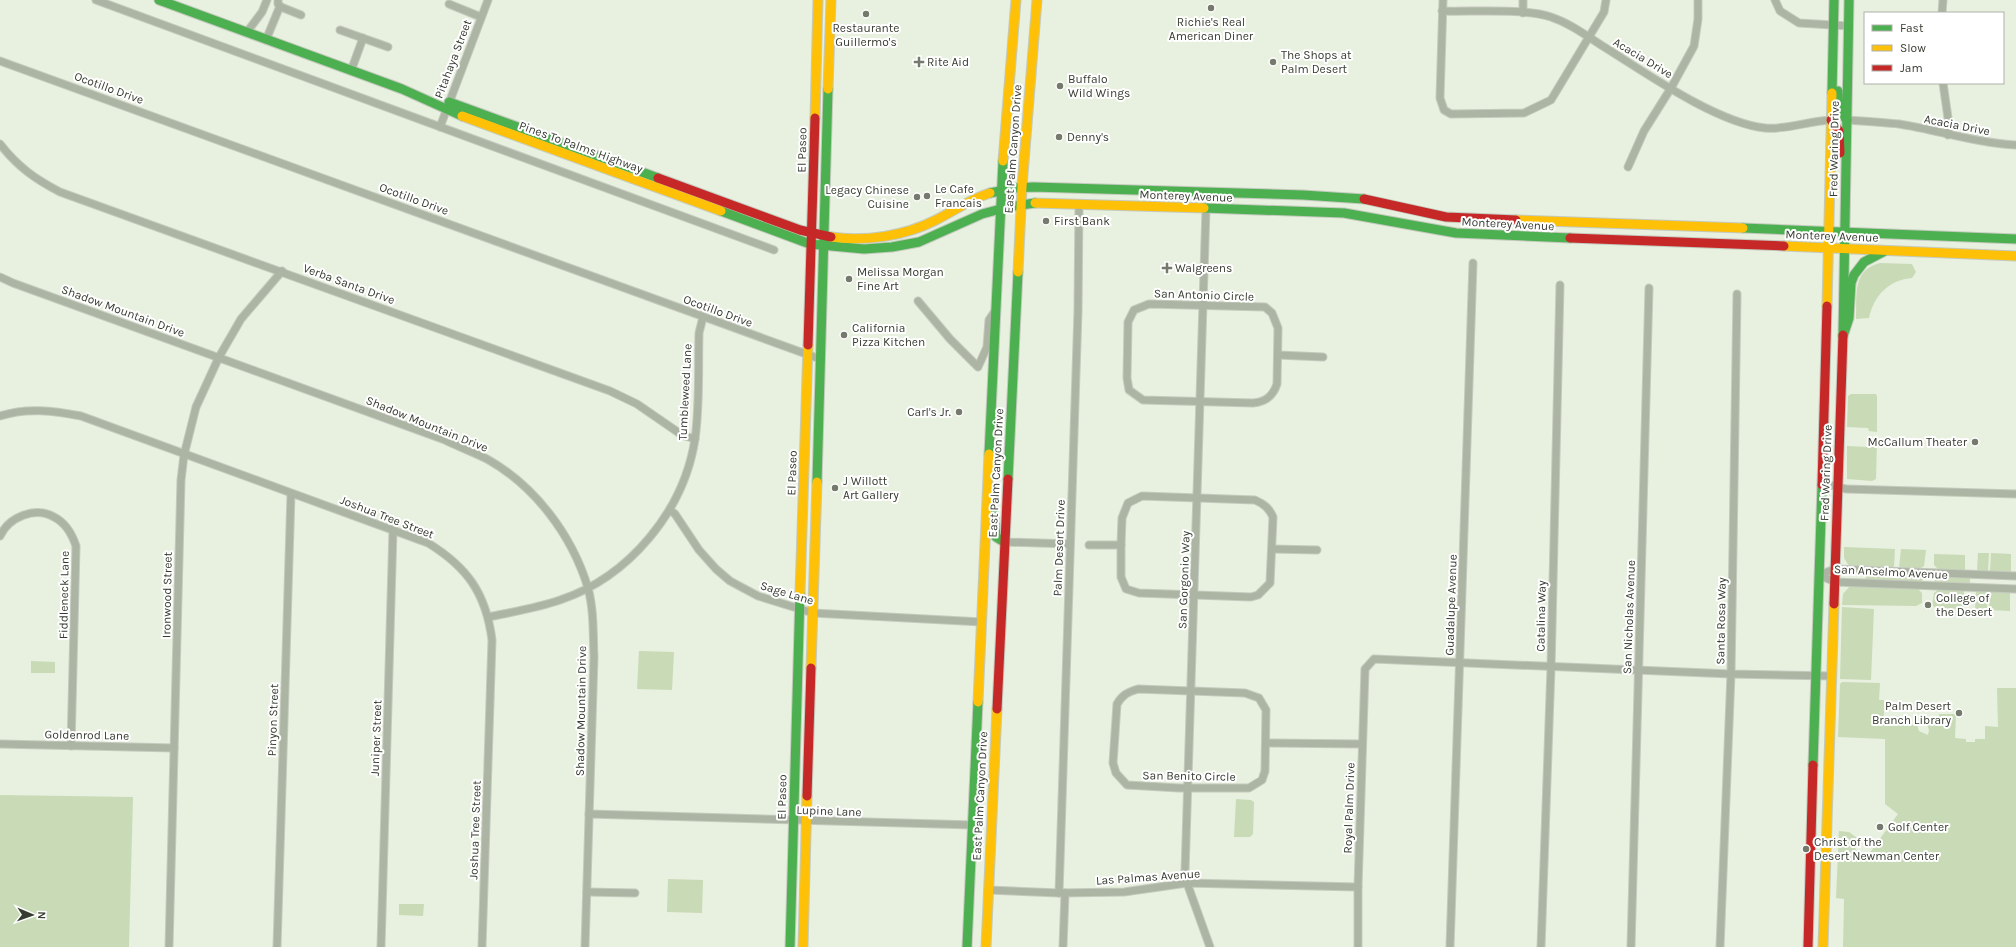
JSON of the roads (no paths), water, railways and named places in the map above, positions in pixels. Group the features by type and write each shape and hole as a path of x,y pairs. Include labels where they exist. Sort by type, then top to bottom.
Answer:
{"main road":[{"name":"Pines To Palms Highway","path":"159,0 402,89 810,244 823,247 869,249 920,242 963,222 1001,207"},
{"name":"El Paseo","path":"817,235 818,168 814,147 814,125 818,0"},
{"name":"El Paseo","path":"790,947 810,244 817,235 827,112 830,0"},
{"name":"East Palm Canyon Drive","path":"967,947 990,478 1001,207 1016,0"},
{"name":"East Palm Canyon Drive","path":"986,947 996,706 1021,205 1037,0"},
{"name":"Fred Waring Drive","path":"1808,947 1822,483 1834,0"},
{"name":"Fred Waring Drive","path":"1824,947 1843,336 1849,0"},
{"path":"1832,62 1838,85 1838,110 1841,117 1847,120"},
{"path":"814,125 820,117 827,112 825,104 823,69 816,63"},
{"name":"Pines To Palms Highway","path":"447,106 817,235 853,239 890,235 912,230 935,220 976,198 1002,191"},
{"path":"1830,120 1838,126 1840,154 1846,172"},
{"name":"Monterey Avenue","path":"1002,191 1022,187 1303,195 1365,200 1446,217 2016,238"},
{"name":"Monterey Avenue","path":"1001,207 1037,203 1313,211 1360,215 1436,231 1480,234 1828,247 2016,256"},
{"path":"1313,211 1323,208 1349,207 1398,216 1407,215 1415,211"},
{"path":"1480,234 1489,225 1514,225 1518,220"},
{"path":"817,235 823,247"},
{"name":"El Paseo","path":"803,947 823,247"},
{"path":"1843,336 1849,318 1851,283 1854,275 1864,262 1888,250"},
{"path":"990,478 995,533 999,540 1004,542"},
{"path":"982,622 990,623 993,627 991,680 996,706"}],"street":[{"path":"96,0 774,250"},
{"path":"247,32 262,12 267,0"},
{"name":"Pitahaya Street","path":"440,127 488,0"},
{"path":"1443,0 1440,98 1444,110 1451,114 1524,114 1551,100 1588,36 1604,12 1606,0"},
{"path":"1523,0 1523,13"},
{"path":"1628,167 1644,131 1671,88 1694,46 1698,19 1698,0"},
{"path":"1775,0 1780,12 1799,23 1849,26"},
{"path":"1942,0 1942,12"},
{"path":"266,40 279,3 301,15"},
{"path":"449,4 481,16"},
{"name":"Acacia Drive","path":"1442,11 1523,13 1549,16 1569,24 1671,88 1718,114 1764,128 1783,127 1830,120"},
{"path":"340,30 388,47"},
{"path":"351,70 363,38"},
{"name":"Ocotillo Drive","path":"0,61 820,359"},
{"path":"1943,84 1948,118 1948,135"},
{"name":"Acacia Drive","path":"1847,120 1899,124 1998,144 2016,145"},
{"name":"Verba Santa Drive","path":"0,144 14,162 35,179 60,192 282,271 610,391 637,404 682,435 695,439"},
{"name":"Palm Desert Drive","path":"1063,947 1062,893 1070,544 1078,311 1079,205"},
{"name":"San Gorgonio Way","path":"1206,209 1186,872 1187,883 1210,947"},
{"name":"Guadalupe Avenue","path":"1450,947 1473,263"},
{"name":"Ironwood Street","path":"168,947 181,480 184,455 196,407 219,357 241,319 282,271"},
{"name":"Shadow Mountain Drive","path":"0,276 13,283 445,440 487,459 516,480 543,504 562,531 577,560 588,588 593,616 594,657 585,947"},
{"name":"Catalina Way","path":"1541,947 1551,668 1560,285"},
{"name":"San Nicholas Avenue","path":"1630,947 1649,288"},
{"name":"Santa Rosa Way","path":"1720,947 1732,674 1737,294"},
{"path":"918,301 946,334 978,367 987,348 989,320 997,307"},
{"name":"San Antonio Circle","path":"1149,304 1204,306 1265,307 1272,313 1276,319 1278,355 1276,384 1274,392 1269,398 1261,403 1143,400 1129,390 1127,378 1128,322 1134,310 1149,304"},
{"name":"Tumbleweed Lane","path":"489,616 560,600 588,588 627,562 653,534 670,510 690,462 695,439 699,333 703,317"},
{"path":"1278,355 1323,357"},
{"name":"Joshua Tree Street","path":"0,416 34,410 81,416 184,455 428,543 446,554 458,564 478,590 489,616 492,640 482,947"},
{"path":"1822,483 1846,489 2016,494"},
{"name":"Pinyon Street","path":"277,947 291,494"},
{"path":"1142,496 1255,500 1263,503 1269,509 1273,518 1270,583 1258,595 1251,597 1139,593 1126,589 1121,577 1121,545 1122,518 1128,503 1142,496"},
{"name":"Sage Lane","path":"670,510 675,514 699,550 730,581 758,596 813,613 982,622"},
{"name":"Fiddleneck Lane","path":"0,536 10,522 20,516 42,513 53,516 64,524 72,534 76,546 71,746"},
{"name":"Juniper Street","path":"381,947 393,530"},
{"path":"1004,542 1070,544"},
{"path":"1089,544 1121,545"},
{"path":"1272,549 1317,550"},
{"name":"San Anselmo Avenue","path":"1819,575 1835,569 2016,576"},
{"name":"San Anselmo Avenue","path":"1819,575 1835,582 2016,589"},
{"name":"Royal Palm Drive","path":"1358,947 1358,887 1365,669 1374,659 1460,663"},
{"path":"1460,663 1551,668 1832,676"},
{"name":"San Benito Circle","path":"1138,689 1192,692 1245,693 1259,698 1266,710 1266,743 1265,771 1262,780 1256,786 1249,788 1189,788 1127,785 1116,773 1113,764 1116,704 1122,696 1129,691 1138,689"},
{"path":"1266,743 1362,744"},
{"name":"Goldenrod Lane","path":"0,744 174,748"},
{"name":"Lupine Lane","path":"589,814 807,822 973,825"},
{"name":"Las Palmas Avenue","path":"988,890 1062,893 1124,892 1187,883 1358,887"},
{"path":"587,892 635,893"}],"place":[{"name":"Richie's Real American Diner","path":"1211,8"},
{"name":"Restaurante Guillermo's","path":"866,14"},
{"name":"Rite Aid","path":"919,62"},
{"name":"The Shops at Palm Desert","path":"1273,62"},
{"name":"Buffalo Wild Wings","path":"1060,86"},
{"name":"Denny's","path":"1059,137"},
{"name":"Le Cafe Francais","path":"927,196"},
{"name":"Legacy Chinese Cuisine","path":"917,197"},
{"name":"First Bank","path":"1046,221"},
{"name":"Walgreens","path":"1167,268"},
{"name":"Melissa Morgan Fine Art","path":"849,279"},
{"name":"California Pizza Kitchen","path":"844,335"},
{"name":"Carl's Jr.","path":"959,412"},
{"name":"McCallum Theater","path":"1975,442"},
{"name":"J Willott Art Gallery","path":"835,488"},
{"name":"College of the Desert","path":"1928,605"},
{"name":"Palm Desert Branch Library","path":"1959,713"},
{"name":"Golf Center","path":"1880,827"},
{"name":"Christ of the Desert Newman Center","path":"1806,849"}]}
